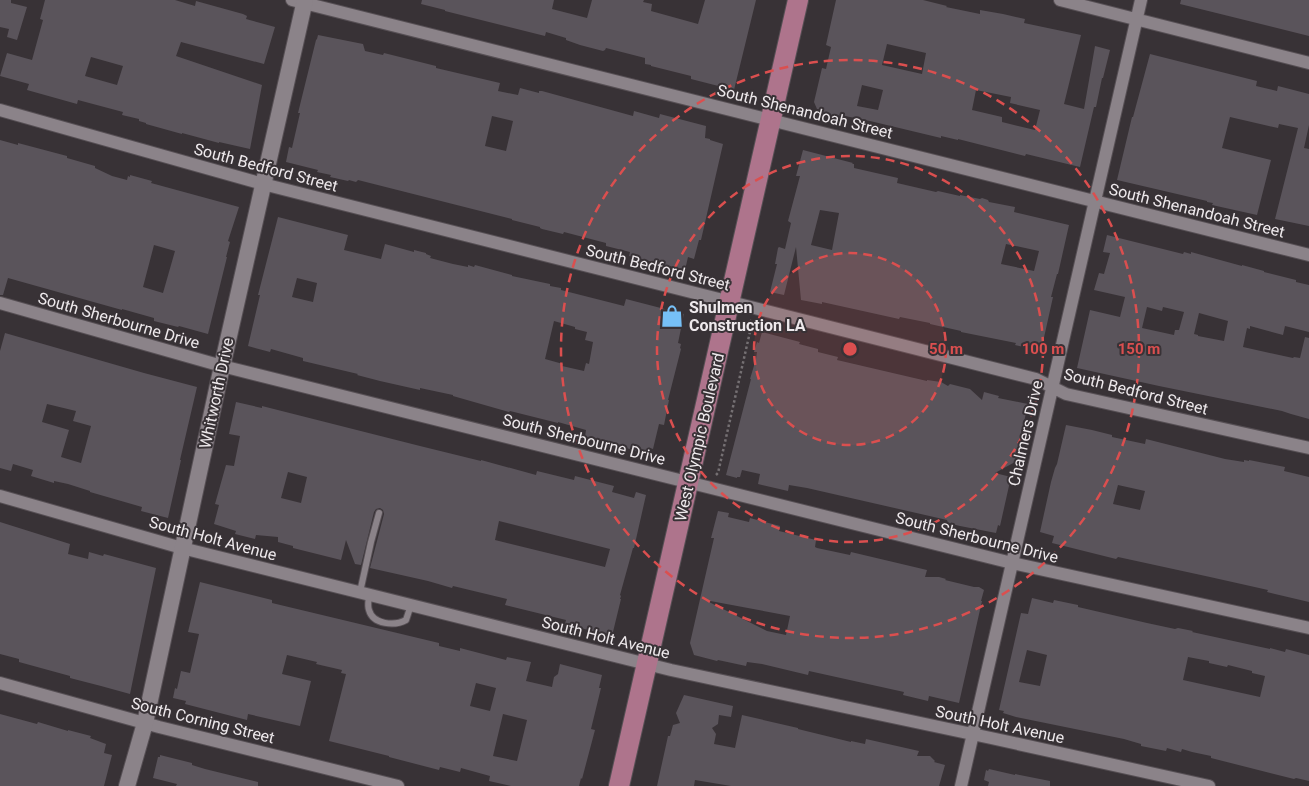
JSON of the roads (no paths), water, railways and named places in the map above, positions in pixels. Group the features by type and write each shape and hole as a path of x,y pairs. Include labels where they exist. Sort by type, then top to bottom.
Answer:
{"main road":[{"name":"West Olympic Boulevard","path":"619,786 798,0"}],"street":[{"path":"1060,0 1309,64"},
{"name":"Chalmers Drive","path":"961,786 1141,0"},
{"name":"South Shenandoah Street","path":"300,1 1309,255"},
{"name":"Whitworth Drive","path":"127,786 145,723 263,184 300,1"},
{"name":"South Bedford Street","path":"0,110 263,184 1036,379 1066,394 1309,448"},
{"name":"South Sherbourne Drive","path":"0,303 222,366 1012,563 1309,628"},
{"name":"South Holt Avenue","path":"0,496 182,548 647,664 1209,786"},
{"name":"South Corning Street","path":"0,683 145,723 398,786"}],"lane":[{"path":"379,513 371,542 365,593 369,613 382,622 390,624 401,623 406,620 411,605"}],"place":[{"name":"Shulmen Construction LA","path":"672,316"}]}
